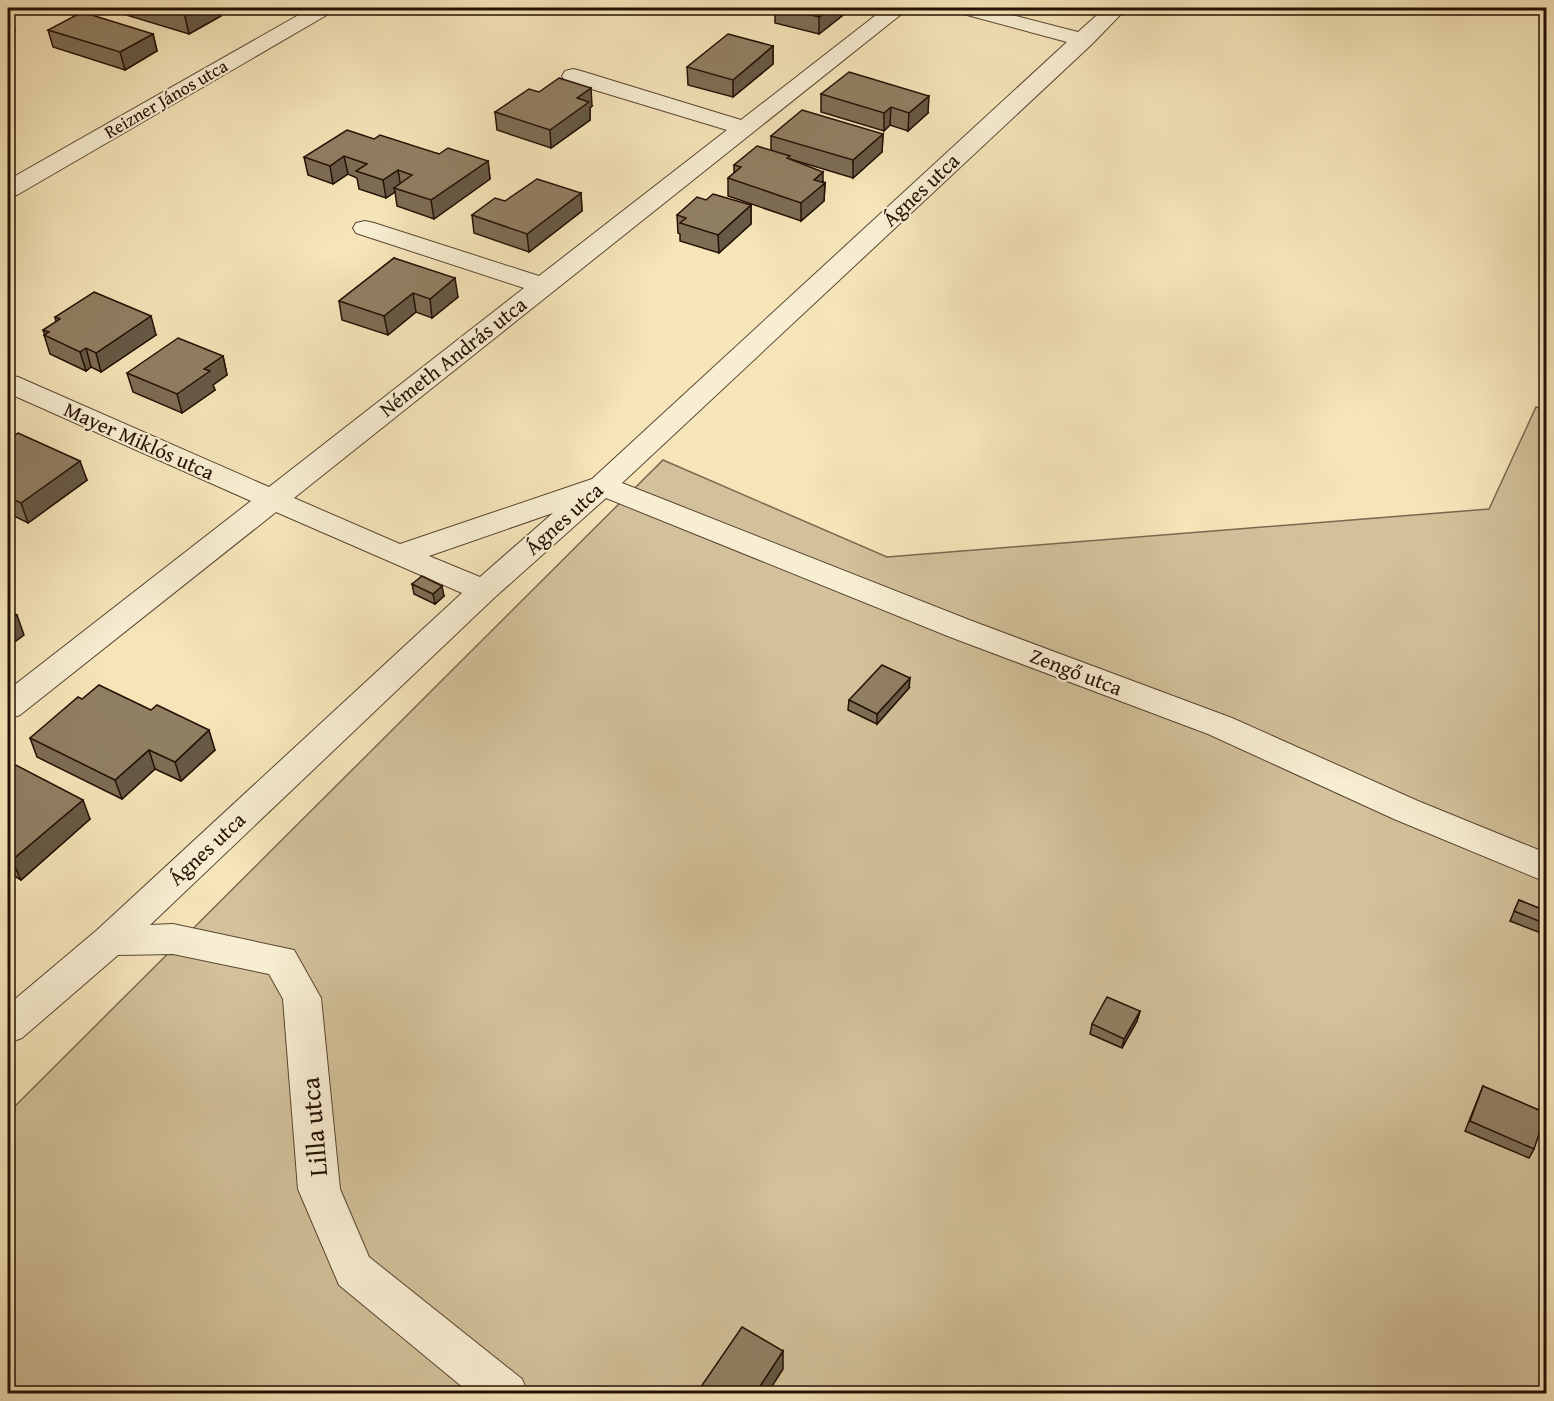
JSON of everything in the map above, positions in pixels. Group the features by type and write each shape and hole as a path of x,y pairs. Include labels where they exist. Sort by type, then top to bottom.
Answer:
{"street":[{"name":"Reizner János utca","path":"8,190 325,8"},
{"name":"Németh András utca","path":"8,706 898,8"},
{"path":"963,8 1083,40"},
{"name":"Ágnes utca","path":"8,1027 110,940 484,590 602,486 1117,8"},
{"path":"573,76 744,128"},
{"path":"365,228 543,286"},
{"name":"Mayer Miklós utca","path":"8,383 399,555 484,590"},
{"path":"399,555 602,486"},
{"name":"Zengő utca","path":"602,486 961,629 1220,726 1406,810 1546,868"},
{"name":"Lilla utca","path":"110,940 173,939 281,962 302,998 320,1189 354,1271 506,1394"}],"shaded area":[{"path":"1536,407 1546,410 1546,1393 8,1394 8,1113 663,460 887,557 1489,509"}],"building":[{"path":"782,8 831,8 819,17"},
{"path":"82,12 153,34 120,52 48,30"},
{"path":"728,34 773,46 733,80 687,67"},
{"path":"849,72 929,96 909,113 891,107 884,113 821,94"},
{"path":"559,78 591,88 577,98 589,102 550,130 495,112 529,89 539,92"},
{"path":"802,110 883,134 853,160 771,136"},
{"path":"347,130 374,139 380,135 439,154 448,148 488,161 431,200 394,188 412,175 398,170 383,180 356,171 367,164 344,156 330,166 304,157"},
{"path":"757,146 790,156 787,158 823,172 814,180 825,183 801,203 728,178 741,167 734,165"},
{"path":"537,179 581,193 527,234 472,215 495,198 505,201"},
{"path":"713,194 751,205 718,235 680,223 686,218 677,215 697,197 706,200"},
{"path":"394,258 455,278 430,299 413,293 384,316 339,301"},
{"path":"94,292 151,316 96,353 86,348 80,352 44,335 49,332 43,330 60,319 55,317"},
{"path":"178,338 223,356 204,369 210,371 177,394 127,373"},
{"path":"18,433 80,461 21,503 8,497 8,440"},
{"path":"422,576 442,586 433,594 412,584"},
{"path":"8,610 17,615 8,622"},
{"path":"882,665 910,678 877,714 849,700"},
{"path":"99,685 151,710 157,705 209,730 175,762 149,750 115,780 30,738 78,697 82,699"},
{"path":"8,761 83,800 12,860 8,858"},
{"path":"1519,900 1546,911 1546,924 1514,911"},
{"path":"1107,997 1140,1011 1124,1039 1092,1024"},
{"path":"1483,1086 1546,1113 1534,1149 1470,1121"},
{"path":"742,1327 783,1351 755,1394 696,1394"}]}
